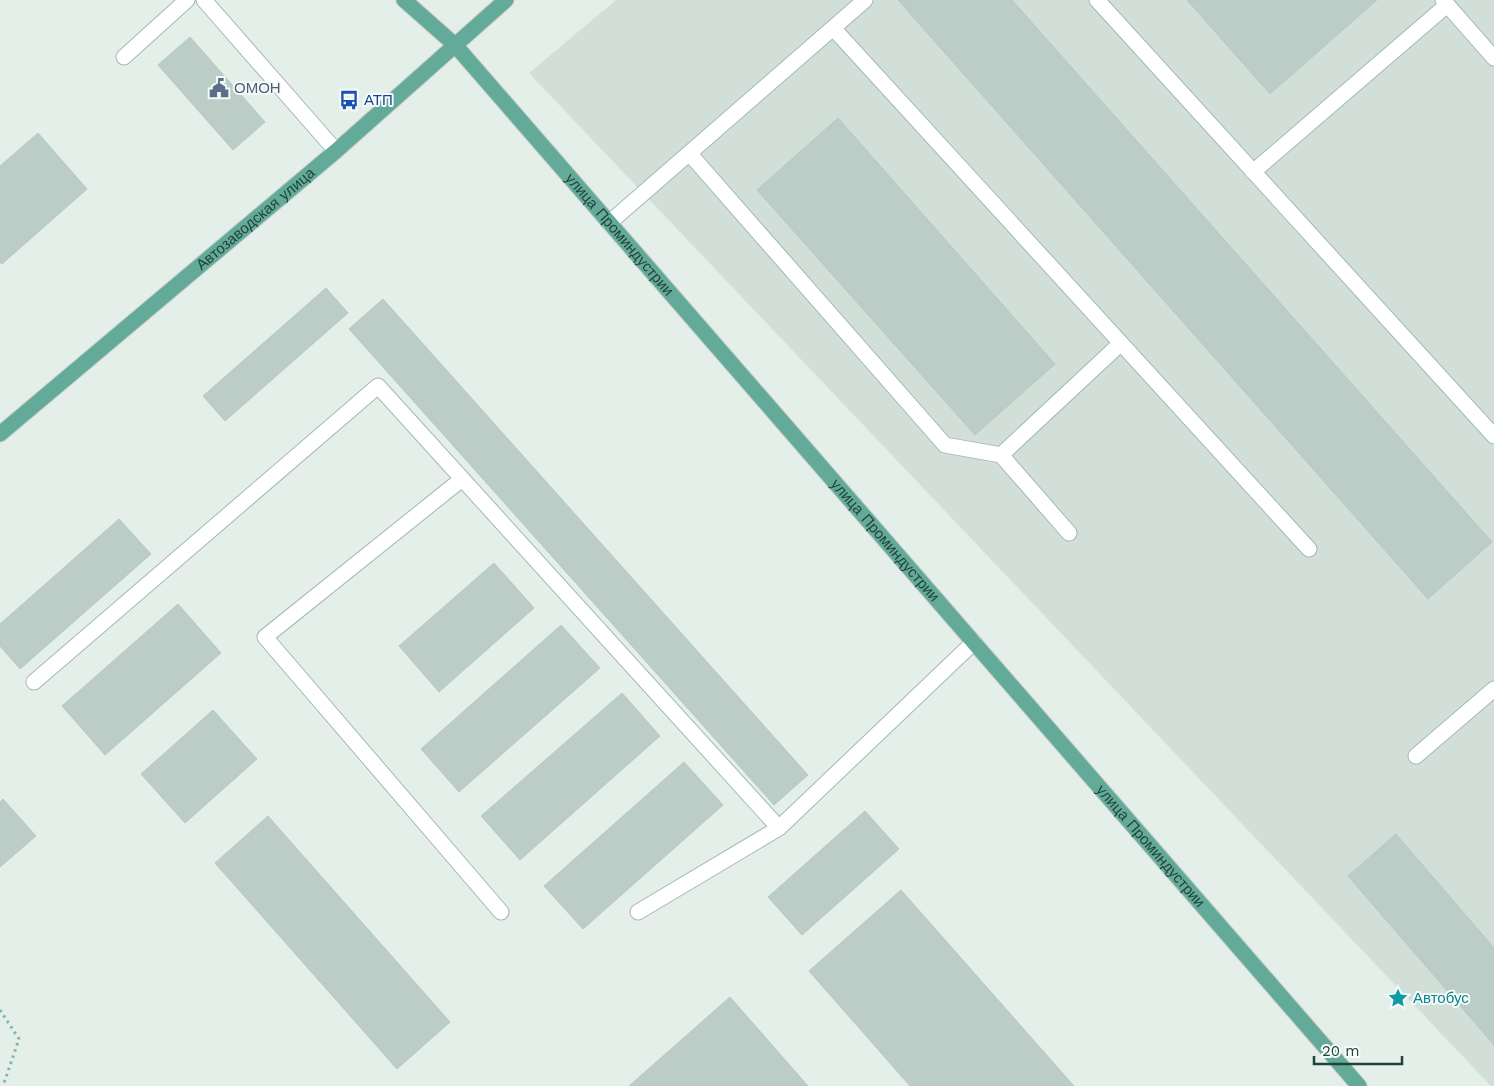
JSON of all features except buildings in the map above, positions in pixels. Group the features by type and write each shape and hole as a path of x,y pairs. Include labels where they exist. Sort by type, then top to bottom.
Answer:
{"main road":[{"name":"улица Проминдустрии","path":"404,0 455,45 1359,1086"},
{"name":"Автозаводская улица","path":"0,434 336,151 506,0"}],"lane":[{"path":"124,56 187,0"},
{"path":"204,0 336,151"},
{"path":"609,223 866,0"},
{"path":"1097,0 1494,436"},
{"path":"1253,172 1445,2 1494,58"},
{"path":"833,28 1309,549"},
{"path":"689,153 945,445 1001,455 1069,534"},
{"path":"1001,455 1121,343"},
{"path":"34,682 378,386 779,828"},
{"path":"462,479 265,637 501,912"},
{"path":"638,912 779,828 974,642"},
{"path":"1416,756 1494,689"}],"path":[{"path":"0,1010 19,1039 3,1086"}],"shaded area":[{"path":"616,0 1494,0 1494,1086 1491,1086 529,73"}],"place":[{"name":"ОМОН","path":"219,88"},
{"name":"АТП","path":"349,100"},
{"name":"Автобус","path":"1398,998"}]}
